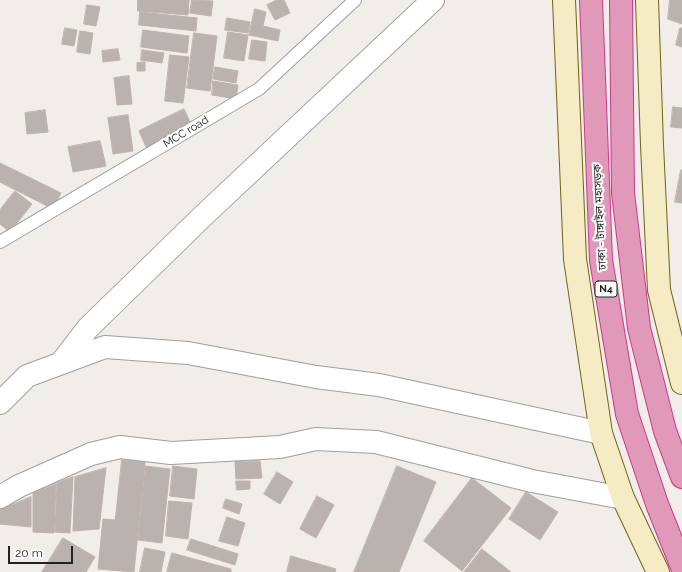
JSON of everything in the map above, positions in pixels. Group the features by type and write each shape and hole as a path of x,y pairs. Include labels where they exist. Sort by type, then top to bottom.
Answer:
{"highway":[{"name":"ঢাকা - টাঙ্গাইল মহাসড়ক","path":"591,0 601,260 627,414 655,498 682,567"},
{"name":"N4","path":"621,0 623,193 639,328 665,430 682,477"}],"main road":[{"path":"564,0 574,259 601,433 623,498 658,572"},
{"path":"647,0 659,290 682,383"}],"street":[{"path":"61,363 94,322 204,215 433,0"},
{"path":"0,403 27,376 105,347 188,353 316,377 379,385 601,433"},
{"path":"0,497 19,486 91,454 120,447 171,453 280,447 316,439 376,442 532,481 623,498"}],"lane":[{"name":"MCC road","path":"0,242 259,89 355,0"}],"building":[{"path":"138,0 189,0 188,15 138,11"},
{"path":"192,0 213,1 211,16 190,13"},
{"path":"277,0 284,0 290,13 275,20 267,5"},
{"path":"670,0 682,0 682,24 668,19"},
{"path":"87,5 100,7 96,26 84,24"},
{"path":"255,9 266,12 263,26 280,30 278,41 249,35"},
{"path":"140,12 197,18 196,31 139,25"},
{"path":"227,18 250,22 248,33 225,30"},
{"path":"65,28 77,30 74,46 62,44"},
{"path":"680,28 682,28 682,47 676,45"},
{"path":"143,30 189,36 187,53 141,47"},
{"path":"80,31 93,33 90,54 77,52"},
{"path":"228,32 248,35 244,61 224,58"},
{"path":"194,33 217,36 210,91 187,88"},
{"path":"252,40 267,42 265,61 249,59"},
{"path":"118,49 120,60 103,62 102,51"},
{"path":"142,50 164,53 162,63 141,60"},
{"path":"170,55 189,57 183,103 165,101"},
{"path":"145,62 145,71 137,71 137,63"},
{"path":"215,67 238,71 236,83 213,79"},
{"path":"129,76 132,104 117,105 114,78"},
{"path":"213,81 238,85 236,99 212,95"},
{"path":"673,107 682,108 682,128 671,127"},
{"path":"184,109 192,126 147,149 139,131"},
{"path":"45,110 48,132 27,134 25,113"},
{"path":"128,115 133,151 113,154 108,118"},
{"path":"100,141 106,166 73,172 68,147"},
{"path":"0,163 61,193 53,209 0,182"},
{"path":"682,170 682,203 675,202"},
{"path":"15,191 32,204 10,232 0,224 0,210"},
{"path":"122,460 145,462 134,572 98,569 103,519 115,520"},
{"path":"260,461 262,478 236,479 235,462"},
{"path":"145,466 170,469 162,543 138,540"},
{"path":"173,466 197,469 194,499 170,496"},
{"path":"397,466 436,482 399,572 354,572"},
{"path":"106,468 99,529 73,531 75,477"},
{"path":"277,472 293,482 280,504 264,494"},
{"path":"73,477 70,533 55,532 57,483"},
{"path":"472,478 511,508 462,571 424,541"},
{"path":"236,481 250,481 250,489 237,490"},
{"path":"56,484 54,533 33,532 33,493"},
{"path":"526,492 558,512 540,540 509,519"},
{"path":"317,496 334,505 316,538 300,529"},
{"path":"31,497 31,527 0,524 0,510"},
{"path":"226,499 242,504 239,514 223,508"},
{"path":"169,501 192,503 188,539 166,536"},
{"path":"227,517 245,523 238,546 219,541"},
{"path":"63,538 95,557 86,572 42,572"},
{"path":"191,539 238,554 235,565 187,550"},
{"path":"145,548 165,552 161,572 140,572"},
{"path":"482,549 511,572 464,572"},
{"path":"172,553 231,569 231,572 167,572"},
{"path":"291,556 336,569 335,572 287,572"}]}
